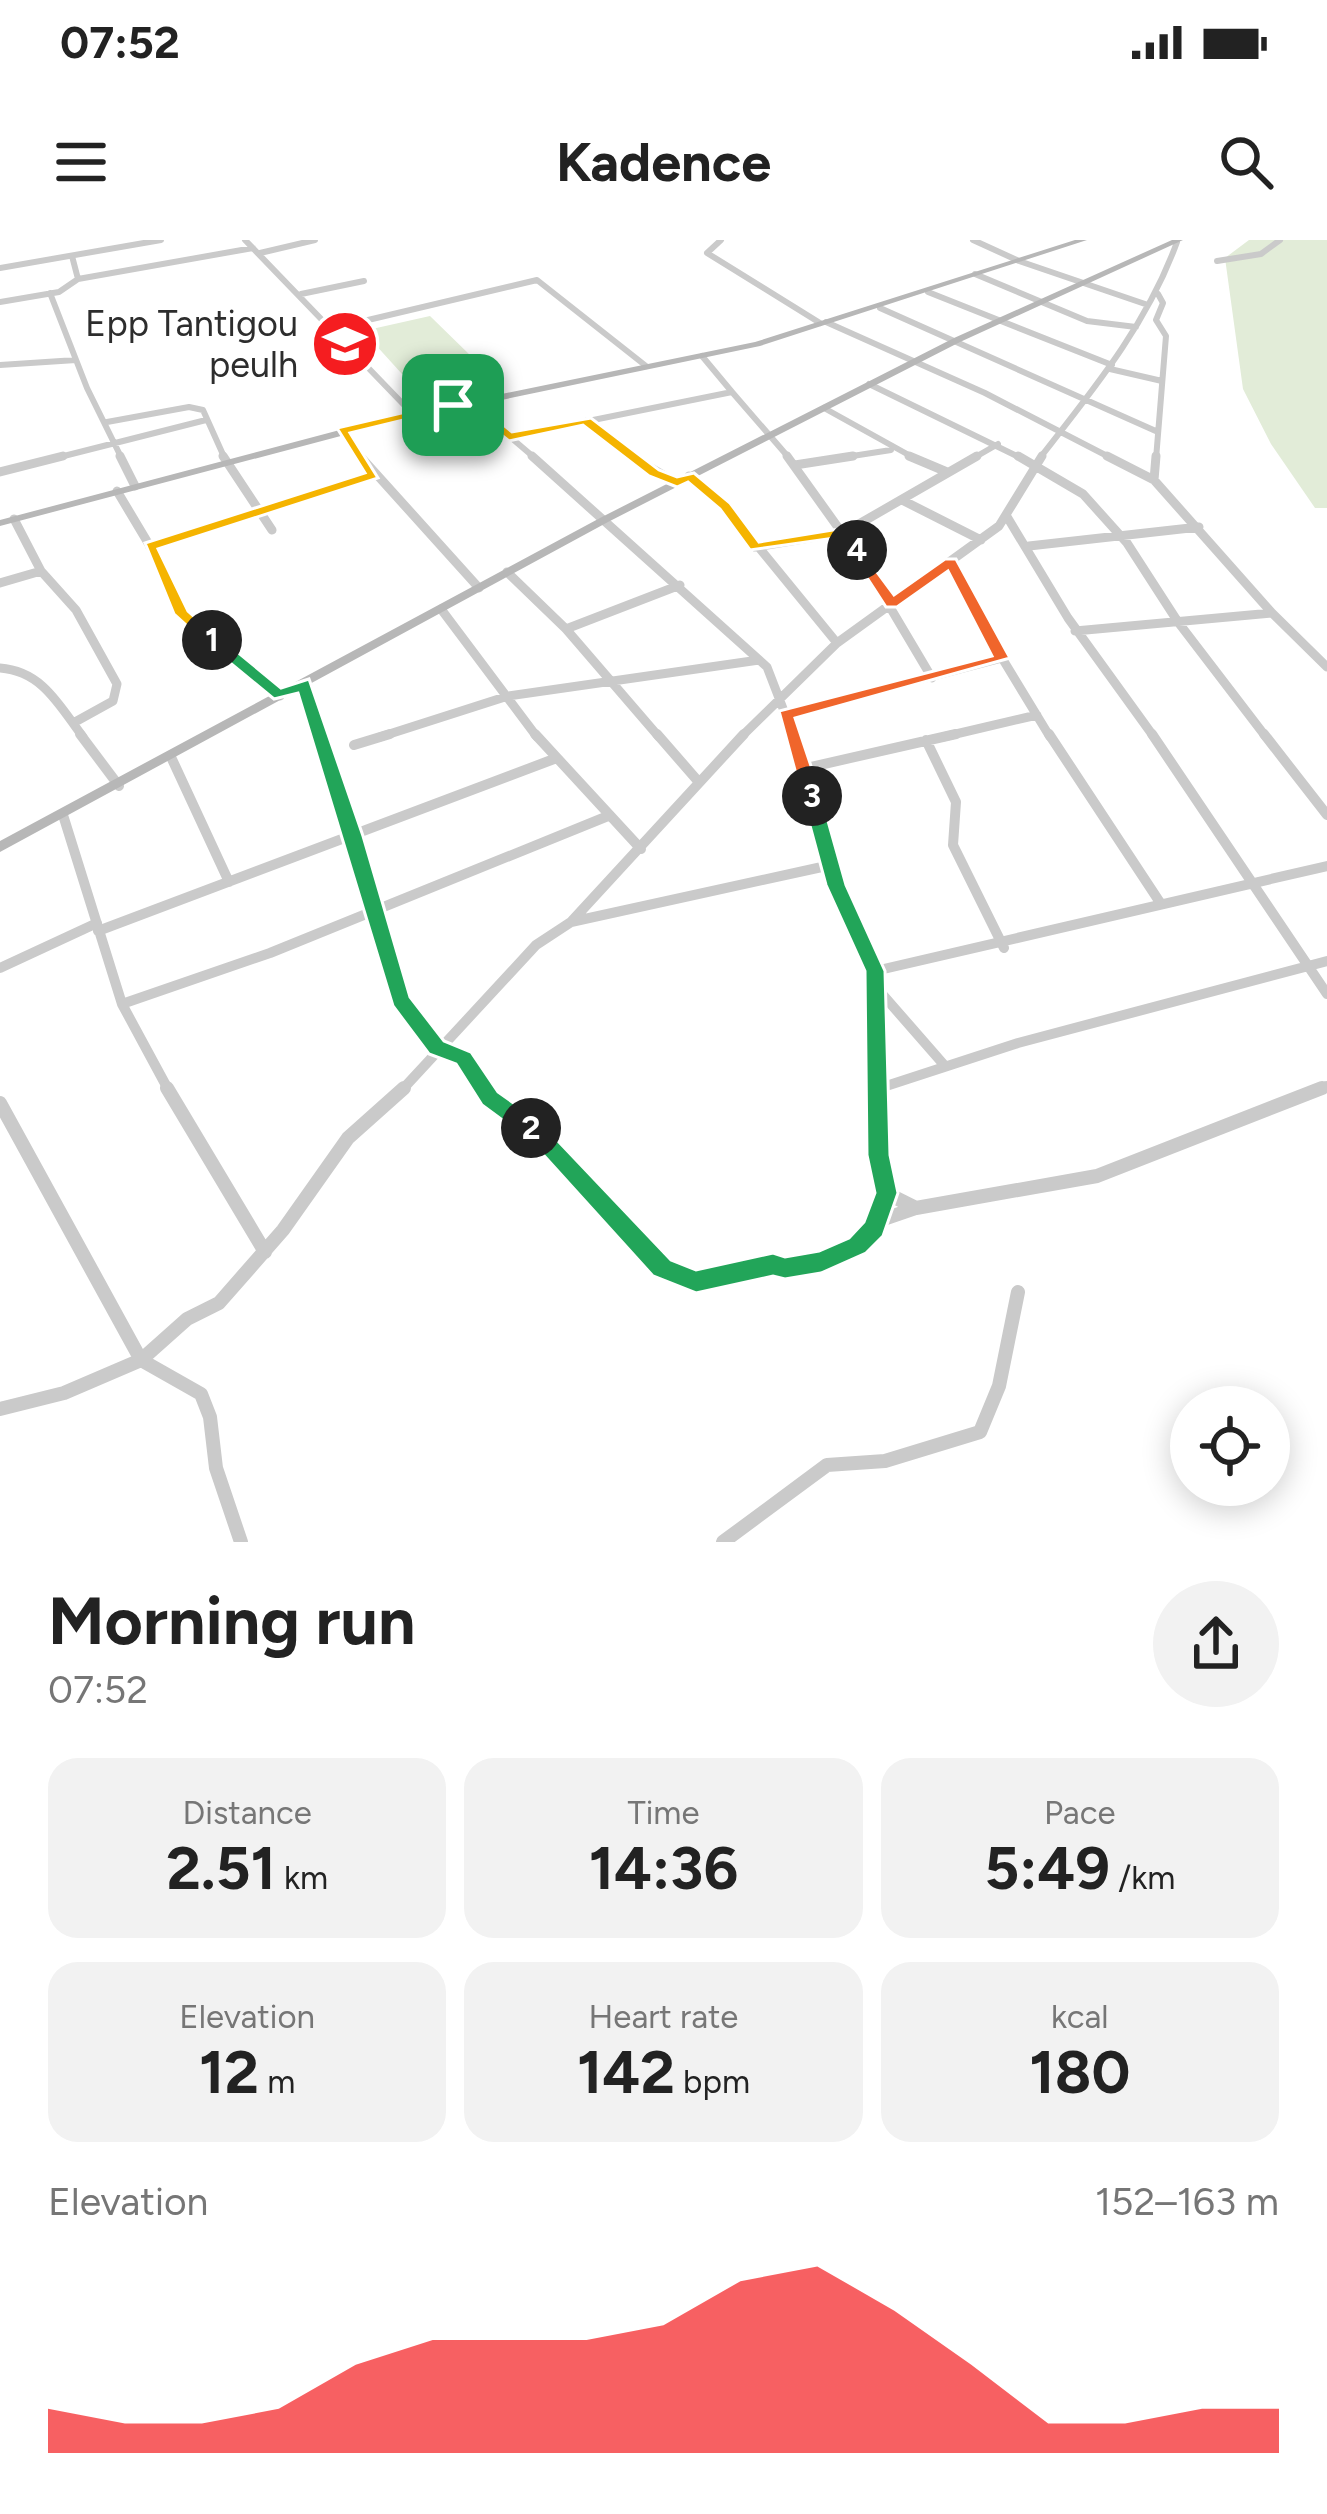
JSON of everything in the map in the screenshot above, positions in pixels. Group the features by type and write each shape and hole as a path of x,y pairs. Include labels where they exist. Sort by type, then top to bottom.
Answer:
{"street":[{"path":"0,268 161,240"},
{"path":"245,240 406,406 422,412"},
{"path":"0,302 50,293 78,279 315,240"},
{"path":"721,240 707,253 823,323 916,361 1154,479 1272,613 1327,667"},
{"path":"973,240 1018,261 1148,304"},
{"path":"0,523 468,401 702,356 880,308 1084,240"},
{"path":"1217,261 1261,254 1280,240"},
{"path":"3,842 119,786 507,572 771,434 957,340 1169,242"},
{"path":"0,1409 64,1393 141,1360 188,1319 219,1303 265,1252 348,1138 412,1082 437,1048 536,945 571,922 779,695 837,643 981,540 1006,515 1034,466 1111,367 1158,294 1169,242"},
{"path":"72,256 78,279"},
{"path":"975,274 1087,321 1136,327"},
{"path":"301,294 364,280"},
{"path":"330,329 537,280 646,367"},
{"path":"928,292 1111,367 1162,381"},
{"path":"50,293 135,486"},
{"path":"1154,479 1166,336 1156,320 1162,304 1158,294"},
{"path":"880,308 1159,432"},
{"path":"702,356 771,434 845,532 932,678"},
{"path":"0,365 76,360"},
{"path":"869,384 1070,483 1120,536 1178,622 1327,815"},
{"path":"509,437 732,392"},
{"path":"468,401 759,660 779,695 831,865 875,979 945,1066"},
{"path":"107,422 189,407 203,410 226,462 272,530"},
{"path":"824,408 895,450 947,472"},
{"path":"0,472 206,420"},
{"path":"586,421 625,453 725,506 837,643"},
{"path":"342,431 374,475 479,588"},
{"path":"755,547 845,532 998,444"},
{"path":"795,466 895,450"},
{"path":"150,547 374,475"},
{"path":"117,491 189,623 280,696"},
{"path":"902,500 981,540"},
{"path":"1006,515 1029,546 1075,631 1094,648 1327,994"},
{"path":"14,519 41,571 76,610 119,691 106,706 75,722"},
{"path":"1029,546 1199,527"},
{"path":"951,562 1002,658 1161,904"},
{"path":"0,583 41,571"},
{"path":"507,572 566,629 697,780"},
{"path":"566,629 585,625 641,595 680,585"},
{"path":"441,609 554,759 641,849"},
{"path":"1075,631 1272,613"},
{"path":"785,715 1002,658"},
{"path":"355,745 508,696 759,660"},
{"path":"0,668 25,670 75,722 119,786"},
{"path":"304,683 400,1000 437,1048 464,1058 490,1098 537,1132 662,1268 679,1275 696,1281 773,1264 785,1268 821,1262 857,1246 881,1220 916,1208 1096,1176 1327,1086"},
{"path":"802,769 1037,715"},
{"path":"926,740 956,802 952,845 1004,948"},
{"path":"171,757 230,882"},
{"path":"0,968 97,927 230,882 554,759"},
{"path":"63,815 122,1004 197,1144 265,1252"},
{"path":"122,1004 270,953 608,816"},
{"path":"571,922 831,865"},
{"path":"875,979 1327,866"},
{"path":"880,1088 1258,976 1327,961"},
{"path":"875,979 878,1155 886,1193 881,1220"},
{"path":"0,1103 141,1360 201,1394 210,1417 216,1468 242,1542"},
{"path":"886,1193 916,1208"},
{"path":"723,1542 827,1465 885,1461 980,1432 999,1386 1018,1292"}],"green space":[{"path":"1249,240 1327,240 1327,508 1315,508 1271,444 1243,389 1225,258"},
{"path":"430,316 472,357 402,374 363,331"}],"place":[{"name":"Epp Tantigou peulh","path":"345,344"}],"route":[{"path":"468,401 509,437 586,421 654,473 677,483 689,476 725,506 755,547 845,532 892,604 951,562 1002,655 994,661 785,715 836,885 875,971 878,1155 886,1193 881,1220 857,1246 821,1262 785,1268 773,1264 696,1281 662,1268 537,1132 490,1098 464,1058 437,1048 413,1022 391,975 354,836 304,683 280,696 189,623 178,608 150,547 374,475 342,431 453,405 468,401"}]}
